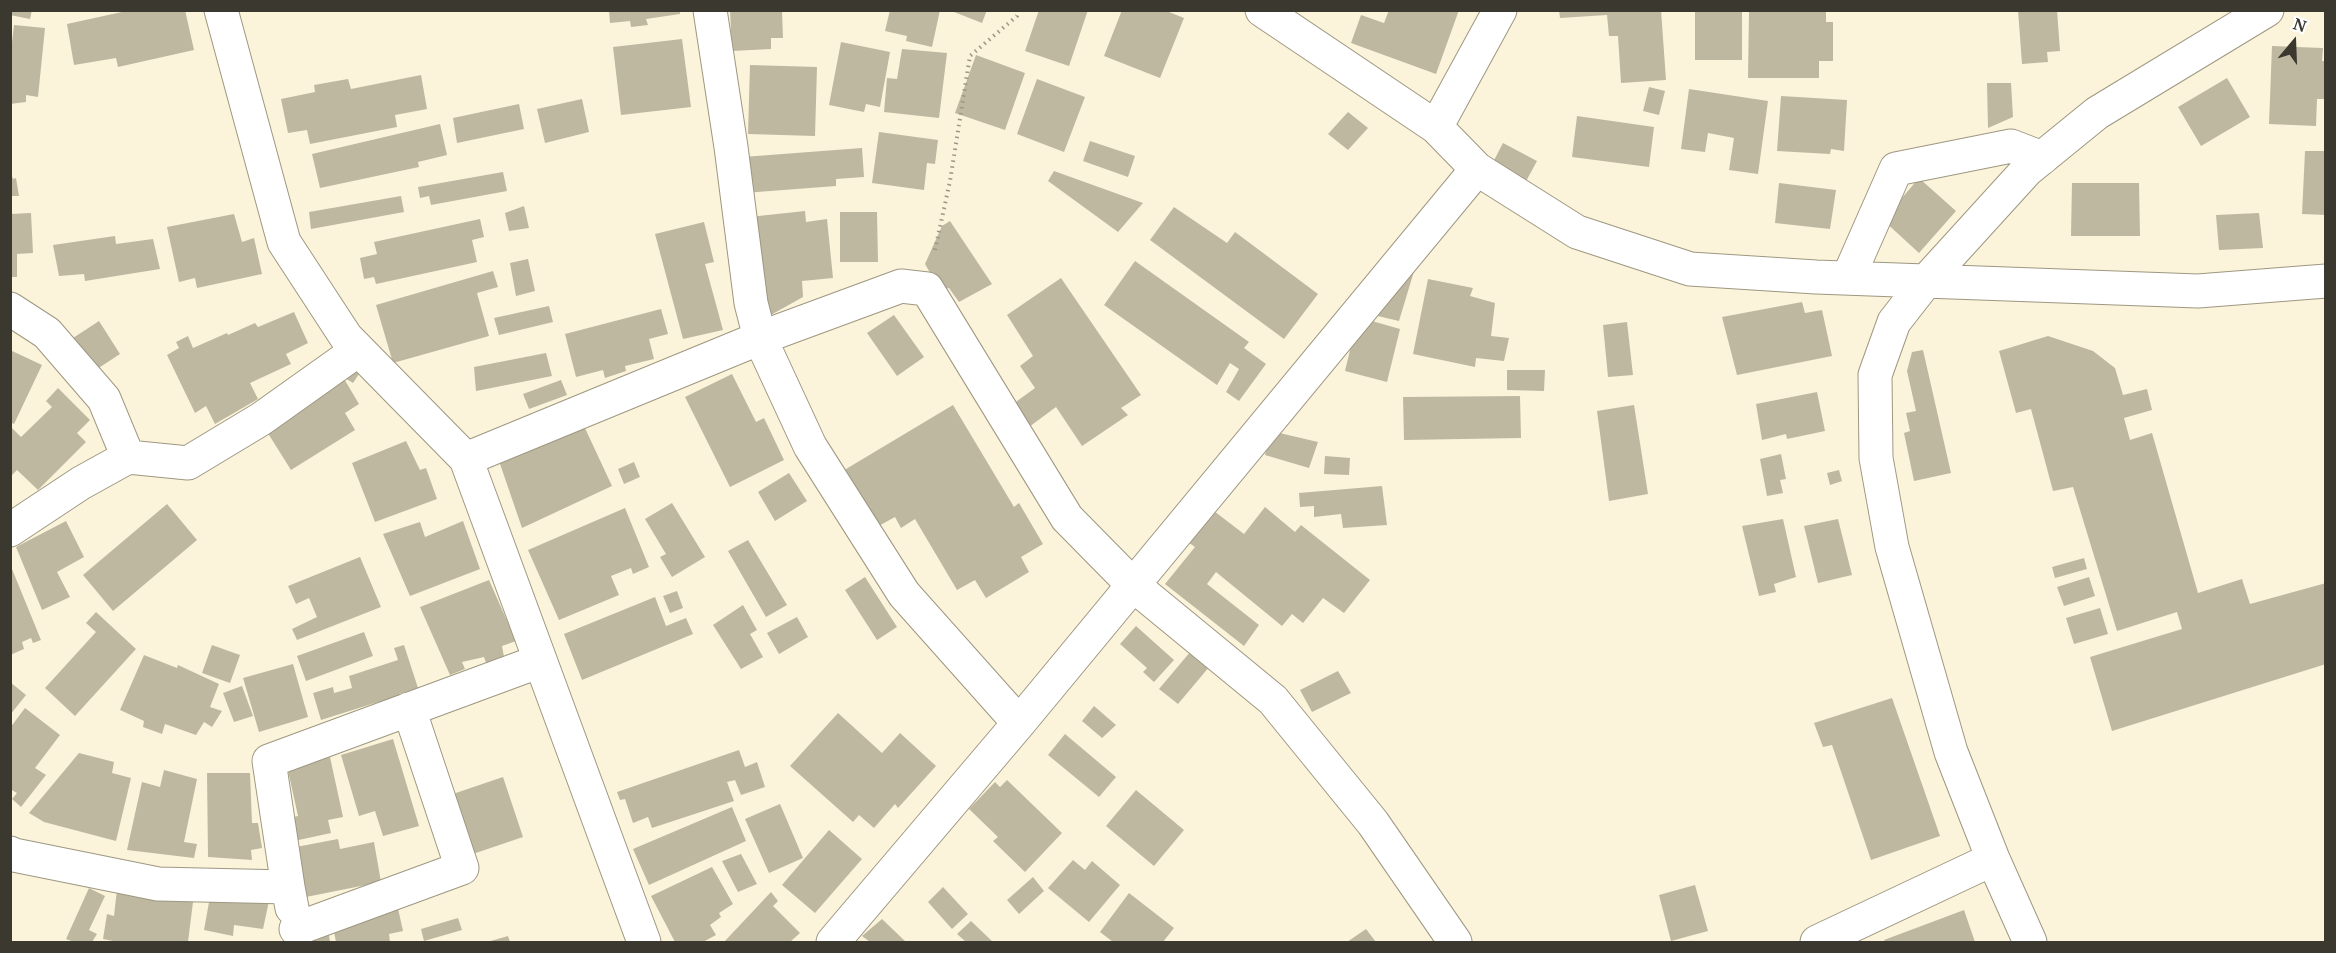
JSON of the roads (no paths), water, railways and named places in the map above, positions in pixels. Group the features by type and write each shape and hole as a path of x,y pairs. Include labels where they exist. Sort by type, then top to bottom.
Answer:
{"street":[{"path":"221,10 284,242 346,337 466,459 644,942"},
{"path":"710,10 731,147 751,303 760,338 810,446 904,594 1019,723"},
{"path":"1262,10 1436,127 1477,169 1577,232 1690,269 1848,278 2198,291 2325,281"},
{"path":"1436,127 1500,10"},
{"path":"2031,942 1993,859 1951,752 1892,547 1876,458 1875,375 1894,322 1926,281 2027,170 2097,113 2267,10"},
{"path":"1848,278 1896,169 2011,146 2042,158"},
{"path":"833,942 1019,723 1477,169"},
{"path":"466,459 760,338 901,286 927,289 1067,518 1133,585 1273,700 1372,823 1455,942"},
{"path":"10,309 47,333 104,399 128,458"},
{"path":"10,530 81,483 128,458 188,463 261,419 358,350"},
{"path":"409,709 462,868 298,936 269,761 409,709 540,661"},
{"path":"12,855 158,884 288,886"},
{"path":"1817,942 1993,859"}]}
